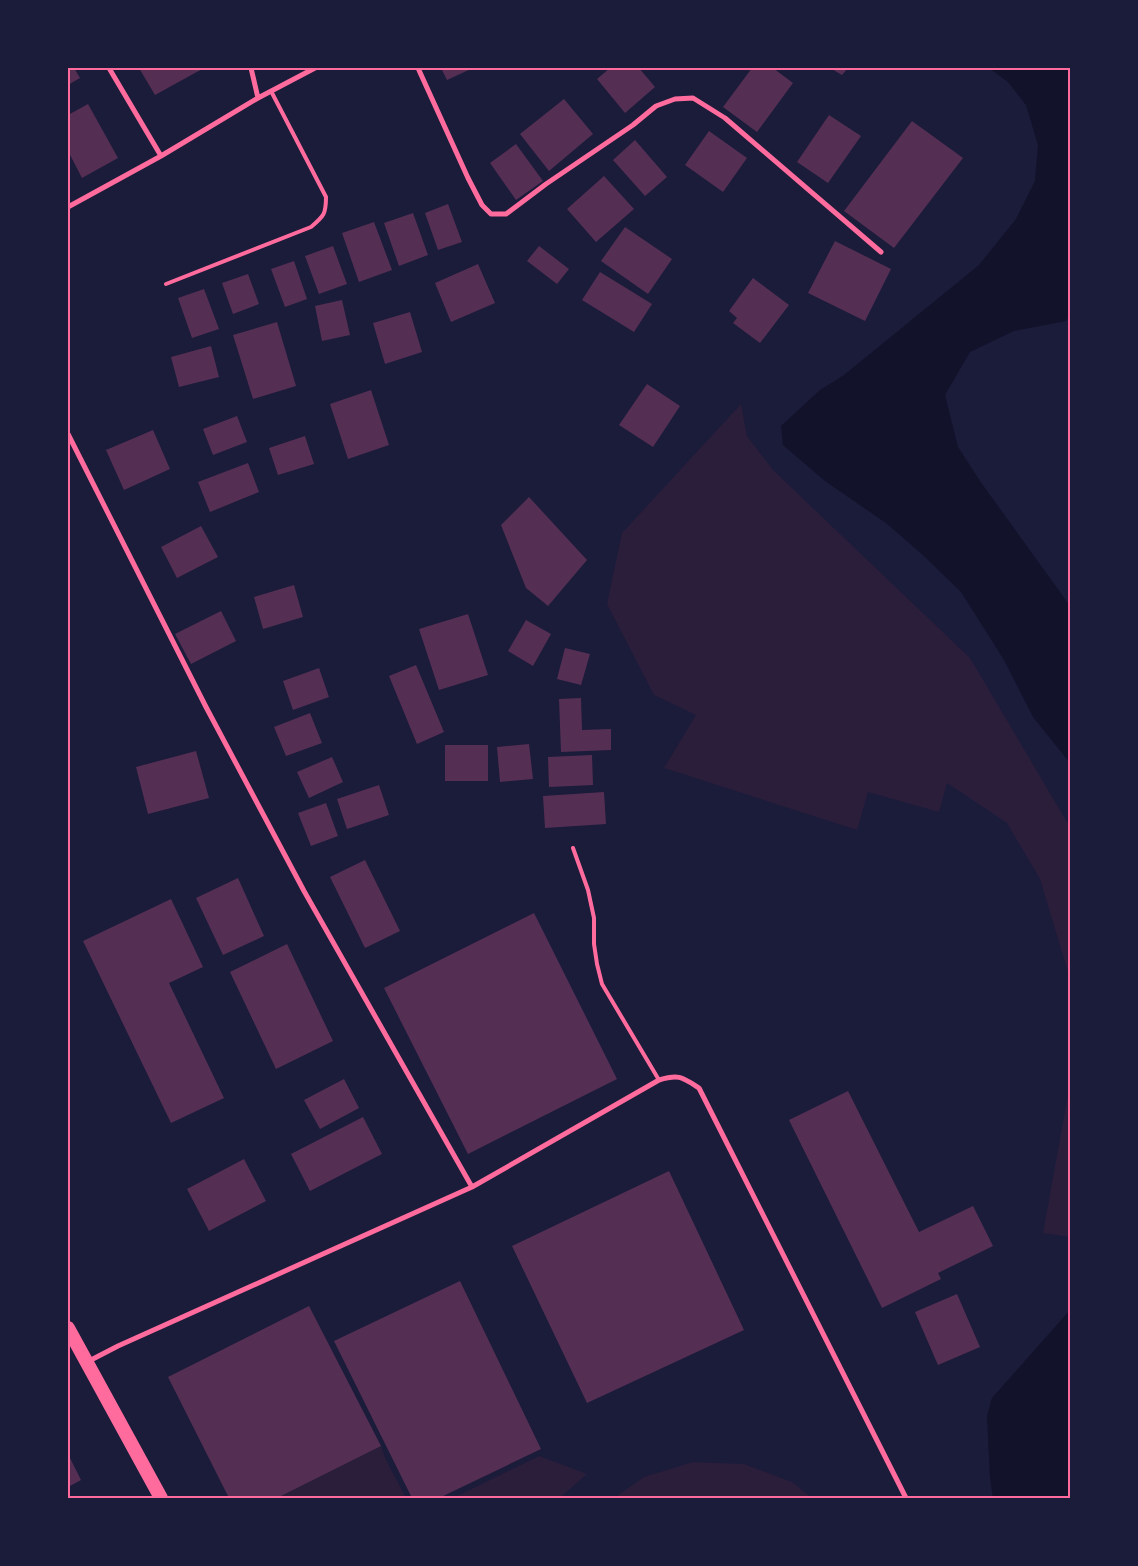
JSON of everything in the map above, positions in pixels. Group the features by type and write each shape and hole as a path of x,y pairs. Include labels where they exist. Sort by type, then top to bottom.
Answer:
{"highway":[{"path":"68,1328 160,1498"}],"street":[{"path":"109,68 161,156"},
{"path":"251,68 258,98"},
{"path":"68,206 161,156 258,98 315,68"},
{"path":"418,68 468,178 482,205 491,214 506,214 546,184 633,125 656,106 675,99 693,98 725,118 881,252"},
{"path":"68,434 206,706 304,891 472,1187"},
{"path":"86,1362 472,1187 659,1080 672,1076 684,1078 699,1088 906,1498"}],"lane":[{"path":"166,284 311,227 320,220 326,210 326,197 271,91"},
{"path":"573,848 588,890 594,918 594,944 602,984 659,1080"}],"shaded area":[{"path":"989,68 1070,68 1070,315 1066,321 1014,331 970,352 945,395 958,447 980,481 1070,606 1070,763 1033,717 1004,660 961,592 886,523 825,481 783,445 781,426 820,390 844,375 979,265 1016,219 1035,181 1038,145 1026,105 1008,82"},
{"path":"741,404 747,436 773,470 970,658 1070,827 1070,979 1040,879 1007,823 947,783 939,812 868,792 857,830 664,768 696,715 654,695 607,604 622,533"},
{"path":"1070,1042 1070,1237 1043,1233 1069,1089"},
{"path":"1070,1310 1070,1498 993,1498 990,1478 987,1416 992,1398"},
{"path":"381,1446 386,1460 406,1498 277,1498"},
{"path":"539,1456 587,1474 561,1498 453,1498"},
{"path":"693,1462 744,1464 792,1482 812,1498 614,1498 644,1477"}],"building":[{"path":"68,68 74,68 80,78 68,85"},
{"path":"139,68 204,68 155,95"},
{"path":"441,68 473,68 447,80"},
{"path":"610,68 639,68 655,87 625,113 597,79"},
{"path":"752,68 773,68 793,83 757,132 723,107"},
{"path":"830,68 848,68 842,75"},
{"path":"564,99 593,134 549,171 520,134"},
{"path":"88,104 118,158 82,178 68,151 68,115"},
{"path":"829,115 861,136 828,183 797,162"},
{"path":"912,121 963,158 894,248 844,211"},
{"path":"709,131 747,158 723,192 685,165"},
{"path":"635,140 667,177 645,196 613,160"},
{"path":"516,144 543,181 516,200 490,163"},
{"path":"604,176 634,209 596,242 567,209"},
{"path":"448,204 462,242 438,250 425,213"},
{"path":"413,213 428,255 399,266 384,223"},
{"path":"374,222 392,270 359,282 342,233"},
{"path":"625,227 672,259 648,294 601,261"},
{"path":"835,241 891,269 865,321 808,293"},
{"path":"333,246 347,284 319,294 305,256"},
{"path":"539,246 569,269 557,284 527,261"},
{"path":"294,261 307,299 285,307 271,269"},
{"path":"478,264 495,303 451,322 435,283"},
{"path":"600,272 652,304 634,332 582,300"},
{"path":"248,274 259,304 233,314 222,283"},
{"path":"753,278 789,305 760,343 733,323 737,318 729,311"},
{"path":"204,289 219,329 192,338 178,298"},
{"path":"342,300 350,335 322,341 315,306"},
{"path":"410,312 422,352 385,364 373,323"},
{"path":"277,322 296,386 253,399 233,335"},
{"path":"211,346 219,377 179,387 171,357"},
{"path":"647,384 680,406 653,447 619,425"},
{"path":"371,390 389,445 348,459 330,404"},
{"path":"237,416 247,442 213,455 203,429"},
{"path":"153,430 170,469 124,490 106,450"},
{"path":"305,436 314,464 278,475 269,448"},
{"path":"248,463 259,492 210,512 198,482"},
{"path":"529,497 587,560 548,606 526,588 501,525"},
{"path":"201,526 218,557 177,578 161,547"},
{"path":"294,585 303,617 263,629 254,597"},
{"path":"221,611 236,641 191,664 175,634"},
{"path":"468,614 488,675 439,690 419,629"},
{"path":"526,620 551,634 533,666 508,651"},
{"path":"565,648 590,654 581,685 557,679"},
{"path":"416,665 444,732 417,744 389,676"},
{"path":"319,668 329,697 293,710 283,681"},
{"path":"581,698 582,730 611,729 611,750 561,752 559,699"},
{"path":"310,713 322,743 286,756 274,727"},
{"path":"529,744 533,779 500,782 497,747"},
{"path":"445,745 488,745 488,781 445,781"},
{"path":"196,751 209,798 148,814 136,767"},
{"path":"592,755 593,785 549,787 548,757"},
{"path":"332,757 343,782 309,798 297,772"},
{"path":"379,785 389,815 347,829 337,799"},
{"path":"604,792 606,824 545,828 543,796"},
{"path":"326,803 338,836 311,846 298,813"},
{"path":"365,860 400,931 365,948 330,877"},
{"path":"238,878 264,936 223,955 196,898"},
{"path":"171,899 203,967 169,983 224,1098 171,1123 83,941"},
{"path":"534,913 617,1079 468,1154 384,988"},
{"path":"287,944 333,1041 276,1069 230,972"},
{"path":"344,1079 359,1108 320,1129 304,1100"},
{"path":"848,1091 919,1232 973,1206 993,1246 938,1273 941,1279 882,1308 789,1120"},
{"path":"363,1117 382,1154 310,1191 291,1154"},
{"path":"244,1159 266,1201 209,1231 187,1189"},
{"path":"669,1171 744,1330 587,1403 512,1246"},
{"path":"460,1281 541,1449 439,1498 412,1498 334,1341"},
{"path":"957,1294 980,1347 938,1365 915,1312"},
{"path":"309,1306 381,1446 277,1498 229,1498 168,1377"},
{"path":"68,1454 81,1480 68,1487"}]}
